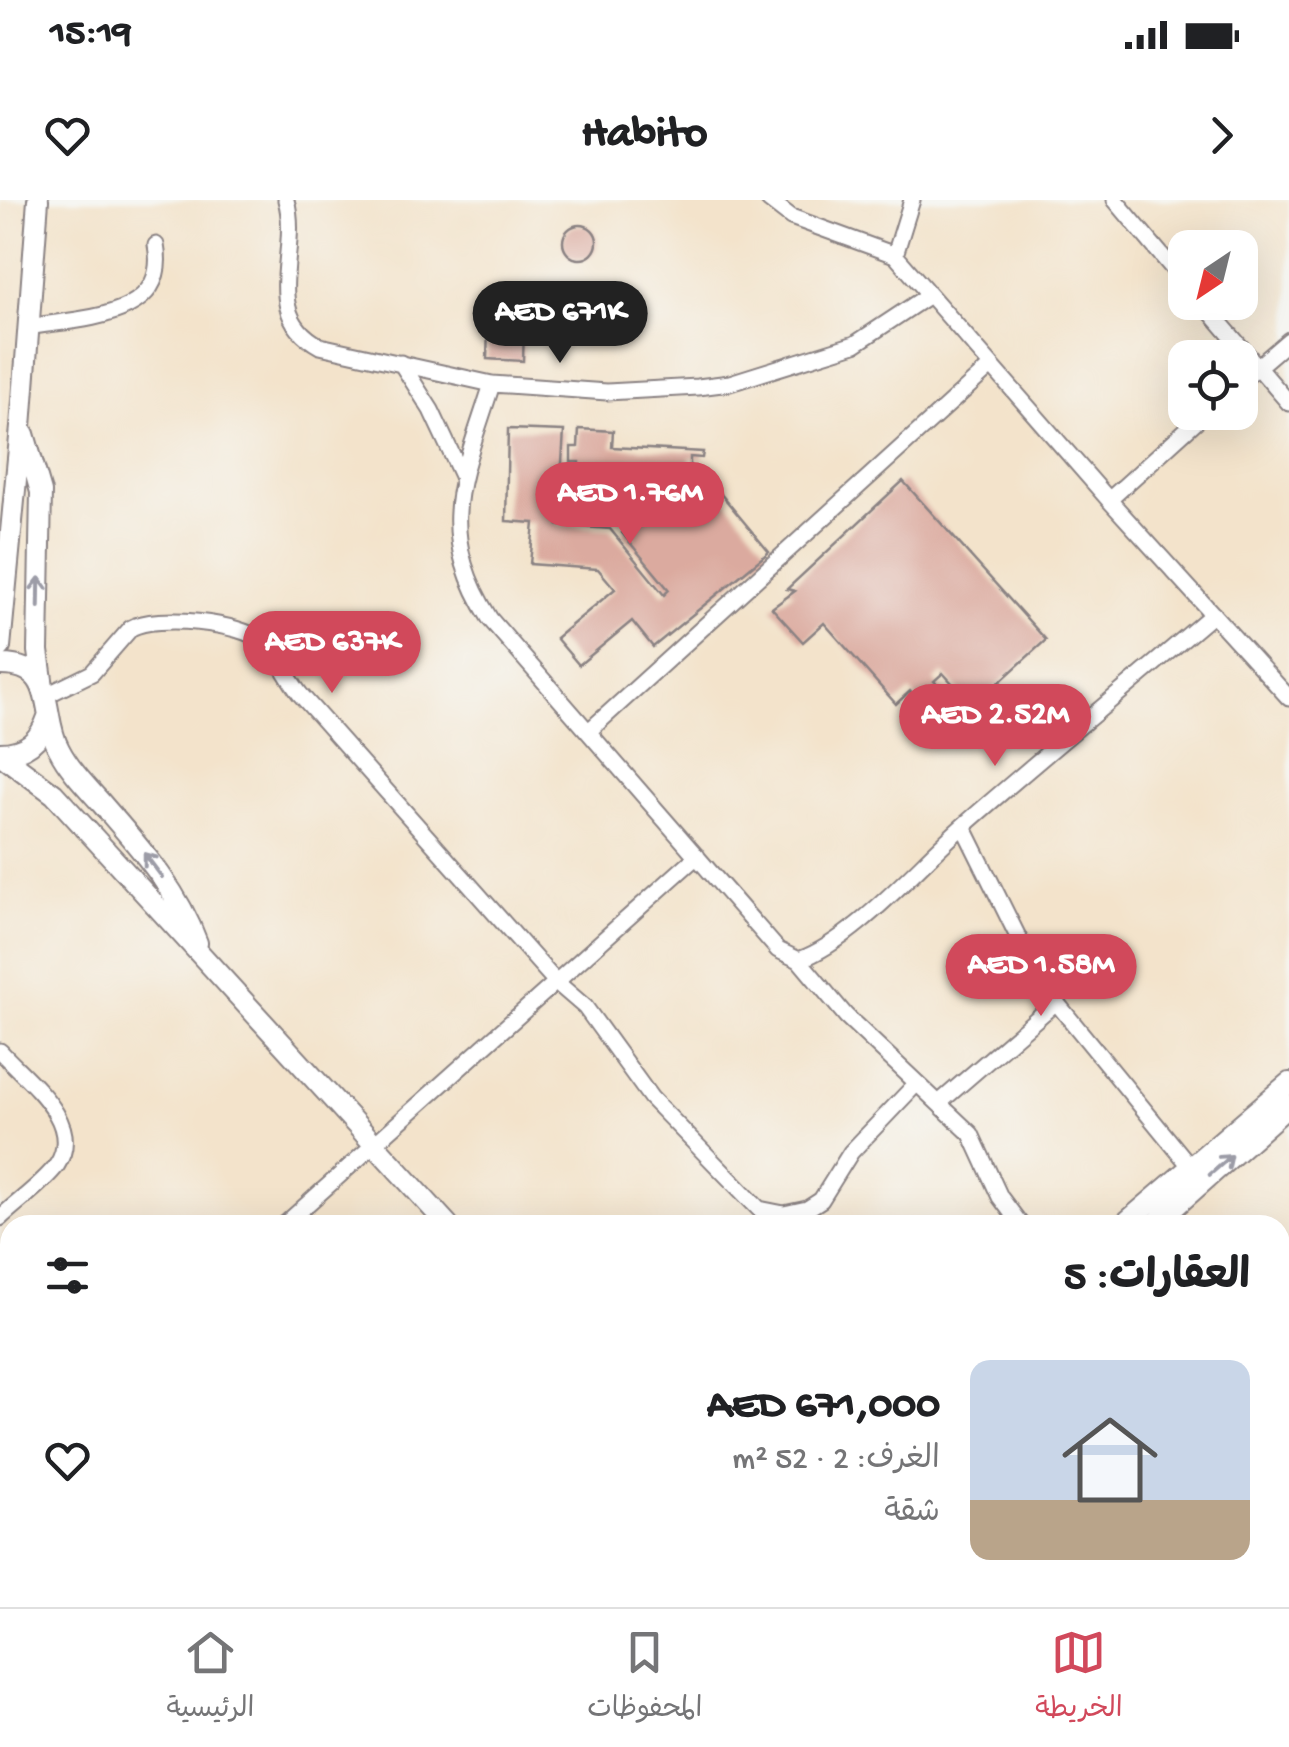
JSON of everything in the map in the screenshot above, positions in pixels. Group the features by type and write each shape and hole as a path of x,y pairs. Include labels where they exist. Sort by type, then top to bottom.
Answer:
{"street":[{"path":"0,648 38,200"},
{"path":"286,200 286,302 297,329 320,346 492,384 620,392 730,383 855,344 929,295"},
{"path":"769,200 791,216 895,254 1109,500 1289,698"},
{"path":"895,254 912,200"},
{"path":"1114,200 1168,263"},
{"path":"28,328 131,306 143,298 158,274 156,246"},
{"path":"1217,320 1234,340"},
{"path":"1258,366 1289,340"},
{"path":"401,363 431,410 462,478"},
{"path":"590,730 991,366"},
{"path":"1258,368 1289,402"},
{"path":"492,384 456,505 461,560 490,618 778,950 799,960 846,1016 972,1134 1000,1197 1014,1215"},
{"path":"21,428 41,492 38,651 57,748 152,861 186,913 200,949"},
{"path":"1109,500 1186,430"},
{"path":"799,960 822,952 846,933 963,826 1213,614"},
{"path":"45,692 92,672 131,628 140,624 226,626 257,637 272,651 300,694 556,982 592,1016 652,1098 759,1208 784,1214 807,1209 822,1200 851,1152 918,1083"},
{"path":"0,666 24,669 45,692"},
{"path":"0,753 24,749 36,741 48,717"},
{"path":"0,753 54,794 200,949 439,1215"},
{"path":"963,826 1026,953 1056,1002 1190,1166"},
{"path":"295,1215 698,856"},
{"path":"939,1103 1056,1002"},
{"path":"0,1051 59,1116 66,1132 66,1146 56,1167 3,1215"},
{"path":"1134,1215 1289,1083"},
{"path":"1165,1215 1289,1106"}],"building":[{"path":"580,225 592,230 597,242 592,254 580,259 568,254 563,242 568,230"},
{"path":"571,299 607,302 604,339 568,336"},
{"path":"488,328 524,329 523,361 487,359"},
{"path":"508,429 564,431 558,525 610,529 664,595 669,590 622,533 700,469 769,552 653,647 632,621 579,665 556,638 615,589 598,569 530,564 534,523 506,521"},
{"path":"579,429 613,431 612,447 703,452 702,458 690,457 690,470 630,467 627,519 575,516 579,462 571,462 571,447 578,447"},
{"path":"903,481 1046,640 973,706 943,673 934,681 960,709 941,726 910,691 896,704 824,623 803,642 772,608 795,591 787,589"}]}
